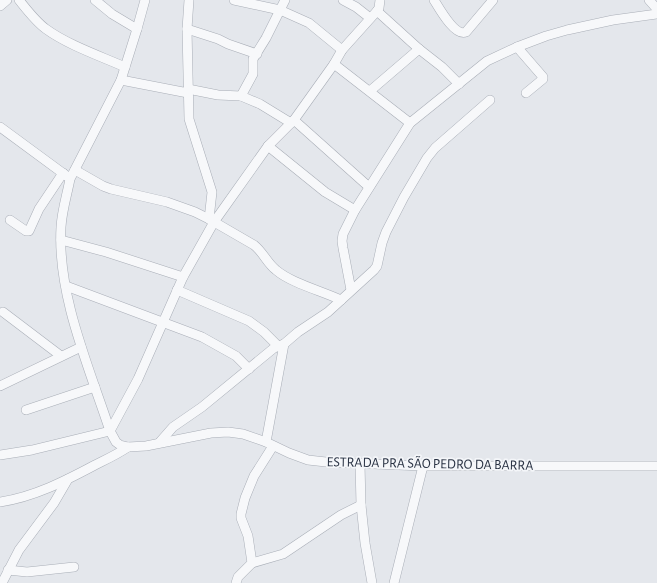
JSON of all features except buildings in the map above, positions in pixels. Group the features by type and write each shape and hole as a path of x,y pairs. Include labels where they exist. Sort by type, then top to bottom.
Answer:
{"street":[{"path":"0,6 7,0"},
{"path":"19,0 36,20 58,37 125,67"},
{"path":"95,0 112,14 138,29"},
{"path":"10,220 26,230 29,230 37,211 67,176 75,170 121,80 138,29 145,0"},
{"path":"189,0 187,29 190,126 212,192 212,220"},
{"path":"234,0 280,10 312,25 342,50"},
{"path":"241,96 253,74 252,62 285,0"},
{"path":"343,0 356,7 370,18"},
{"path":"0,455 32,450 110,431 138,378 183,277 212,220 268,146 293,121 334,64 342,50 370,18 378,6 388,0"},
{"path":"434,0 450,24 464,34 493,0"},
{"path":"649,0 657,8"},
{"path":"378,6 419,50 442,67 459,84"},
{"path":"351,290 342,241 344,234 355,210 410,123 487,61 517,47 567,30 613,20 657,14"},
{"path":"187,29 218,38 228,44 256,54"},
{"path":"517,47 543,77 526,93"},
{"path":"370,91 419,50"},
{"path":"334,64 410,123"},
{"path":"121,80 188,91 227,96 241,96 260,104 293,121 369,187"},
{"path":"159,443 173,427 202,407 272,349 281,345 328,312 374,270 377,266 386,232 404,197 427,158 435,148 490,100"},
{"path":"0,127 67,176"},
{"path":"268,146 325,192 355,210"},
{"path":"75,170 103,186 122,192 167,202 212,220 259,249 273,267 282,274 341,300"},
{"path":"67,176 61,240 66,286 81,347 110,431 116,442 120,445 128,447"},
{"path":"61,240 106,252 183,277"},
{"path":"66,286 213,342 236,356 249,369"},
{"path":"177,290 249,322 281,345"},
{"path":"3,312 61,356"},
{"path":"252,564 248,536 241,518 241,514 245,498 254,476 270,444 281,345"},
{"path":"0,386 81,347"},
{"path":"26,410 95,387"},
{"name":"ESTRADA PRA SÃO PEDRO DA BARRA","path":"128,447 146,446 219,432 243,434 308,460 326,462 422,466 657,466"},
{"path":"0,502 26,496 68,479 128,447"},
{"path":"360,464 365,543 372,583"},
{"path":"394,583 422,466"},
{"path":"2,583 19,550 51,507 68,479"},
{"path":"236,583 238,577 252,564 283,554 341,515 362,505"},
{"path":"8,570 27,572 74,567"}]}
